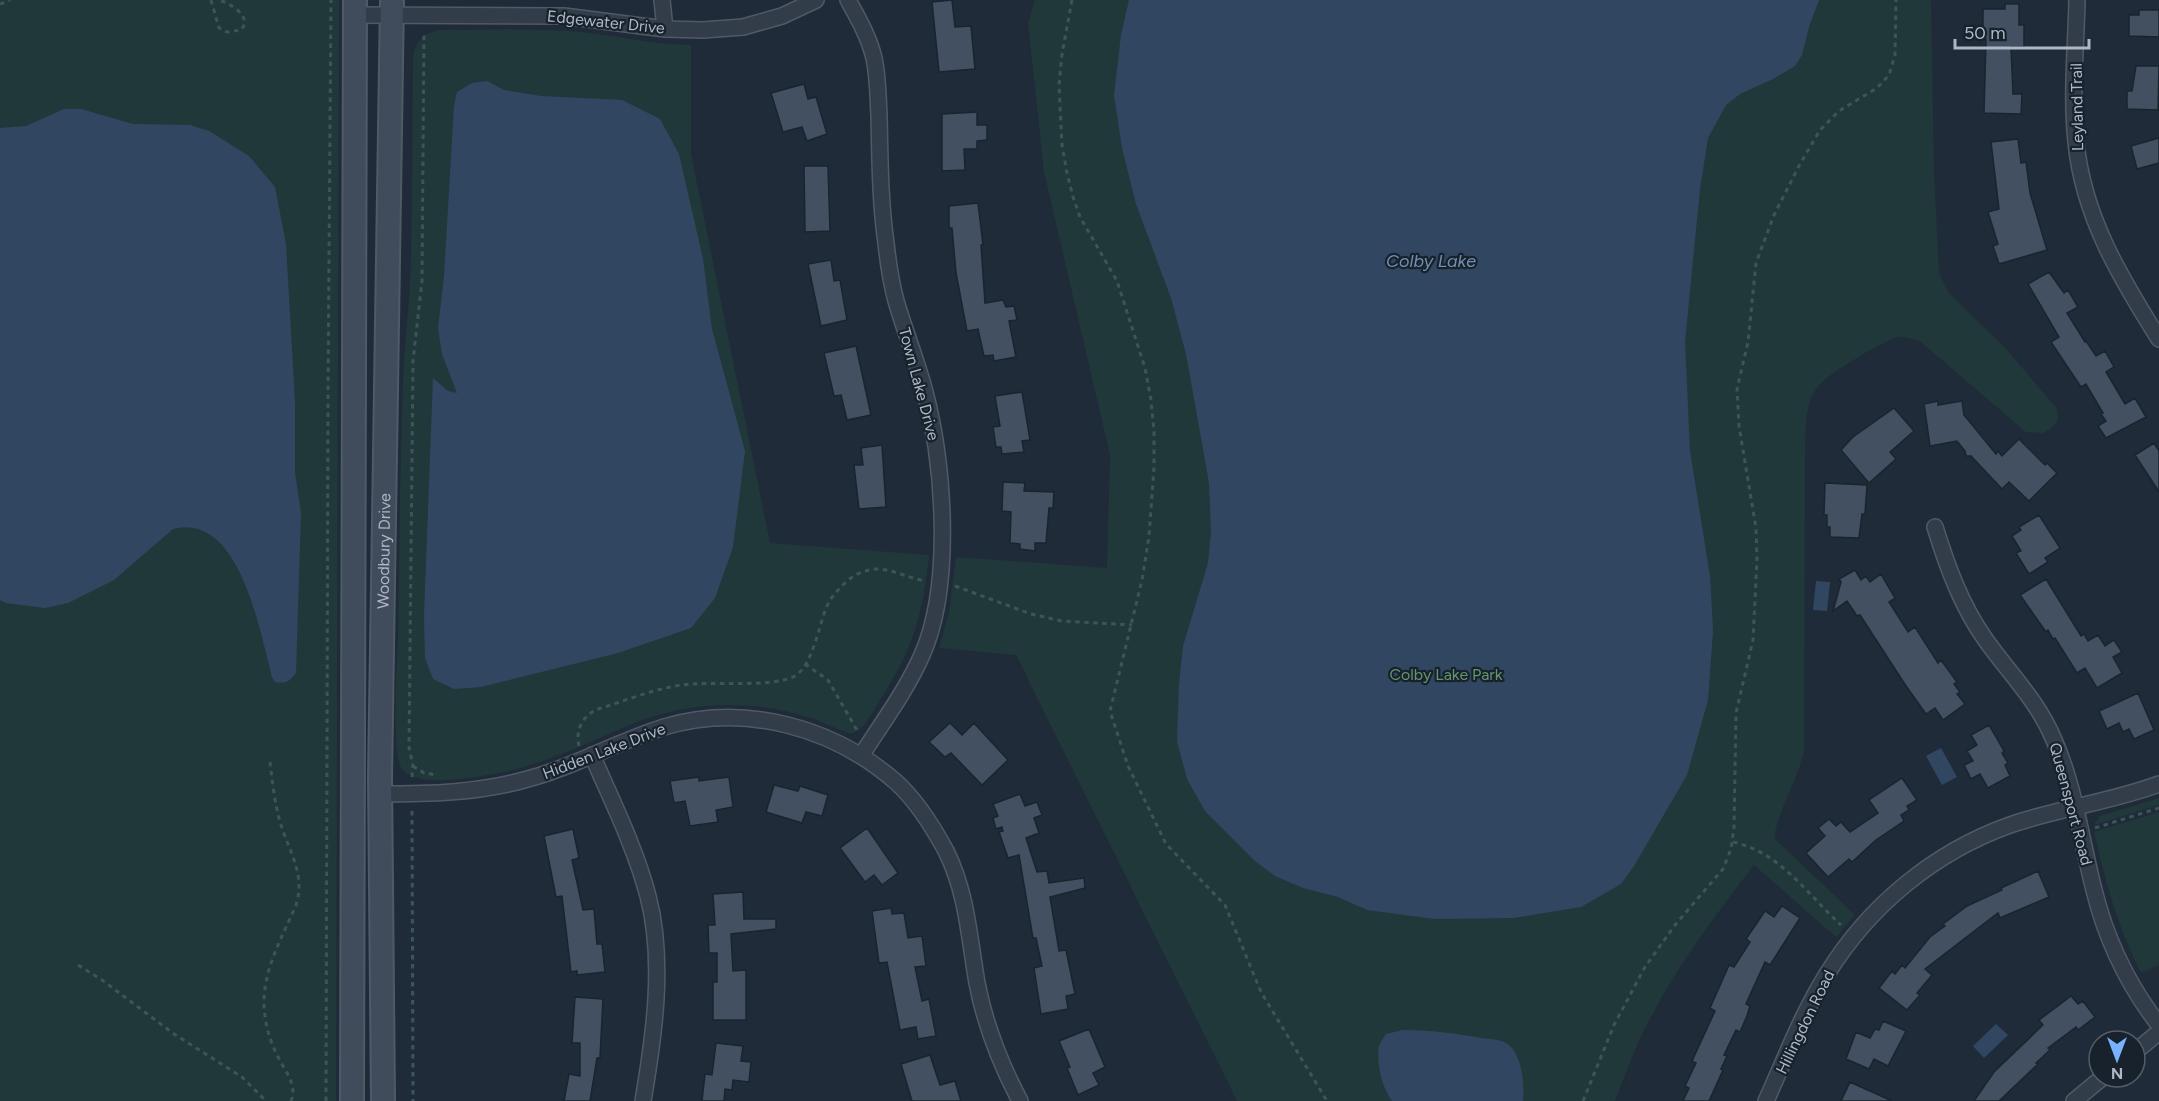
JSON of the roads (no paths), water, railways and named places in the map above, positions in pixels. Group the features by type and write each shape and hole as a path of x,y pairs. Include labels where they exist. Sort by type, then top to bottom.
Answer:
{"main road":[{"name":"Woodbury Drive","path":"352,1101 355,8"},
{"name":"Woodbury Drive","path":"384,1101 380,794 392,8"}],"street":[{"path":"662,0 665,29"},
{"name":"Edgewater Drive","path":"355,8 392,8 424,15 564,16 665,29 703,30 743,27 782,16 816,0"},
{"name":"Town Lake Drive","path":"848,0 864,29 874,57 878,87 883,223 888,261 896,299 934,428 942,525 940,584 933,620 922,655 861,756"},
{"name":"Leyland Trail","path":"2077,0 2075,130 2083,180 2090,207 2106,249 2159,339"},
{"name":"Queensport Road","path":"1935,527 1950,574 1969,614 1985,639 2032,699 2051,733 2064,765 2106,930 2127,976 2159,1025"},
{"name":"Hidden Lake Drive","path":"380,794 442,793 494,786 554,771 666,727 703,719 739,718 771,721 802,728 826,737 861,756 897,783 925,816 946,852 962,890 985,1021 996,1053 1020,1101"},
{"path":"588,757 633,848 648,898 654,940 656,989 653,1038 643,1101"},
{"name":"Hillingdon Road","path":"1766,1101 1826,975 1854,936 1884,903 1934,863 1972,841 2014,824 2131,794 2159,784"},
{"path":"2147,1042 2159,1032"},
{"path":"2074,1101 2088,1089"}],"water":[{"name":"Colby Lake","path":"1129,0 1819,0 1802,55 1795,66 1740,94 1726,105 1708,138 1700,189 1685,342 1690,451 1710,576 1713,631 1708,700 1687,775 1634,866 1621,884 1581,907 1513,918 1435,919 1367,910 1338,897 1303,888 1275,876 1255,861 1205,811 1187,779 1177,741 1179,684 1183,646 1208,563 1211,533 1209,483 1186,354 1171,298 1136,204 1122,148 1114,95 1121,35"},
{"path":"487,81 504,90 541,96 622,100 660,119 679,154 703,259 712,329 745,451 733,547 715,598 691,628 618,653 481,687 454,689 433,679 425,658 424,616 433,378 448,391 457,393 442,354 438,328 444,276 454,106 457,92 472,83"},
{"path":"64,109 81,109 133,124 190,125 209,131 249,156 275,187 286,244 295,403 295,473 301,513 296,673 282,683 275,682 272,677 253,606 231,556 215,538 196,528 173,529 114,580 68,603 45,608 6,603 0,600 0,128 26,126"},
{"path":"1816,581 1830,582 1827,611 1813,610"},
{"path":"1941,748 1957,777 1942,785 1926,756"},
{"path":"1996,1024 2008,1035 1984,1058 1973,1046"},
{"path":"1403,1030 1442,1032 1504,1042 1515,1052 1521,1068 1523,1101 1392,1101 1381,1075 1378,1060 1379,1046 1386,1034"}],"park label":[{"name":"Colby Lake Park","path":"1446,674"}]}
